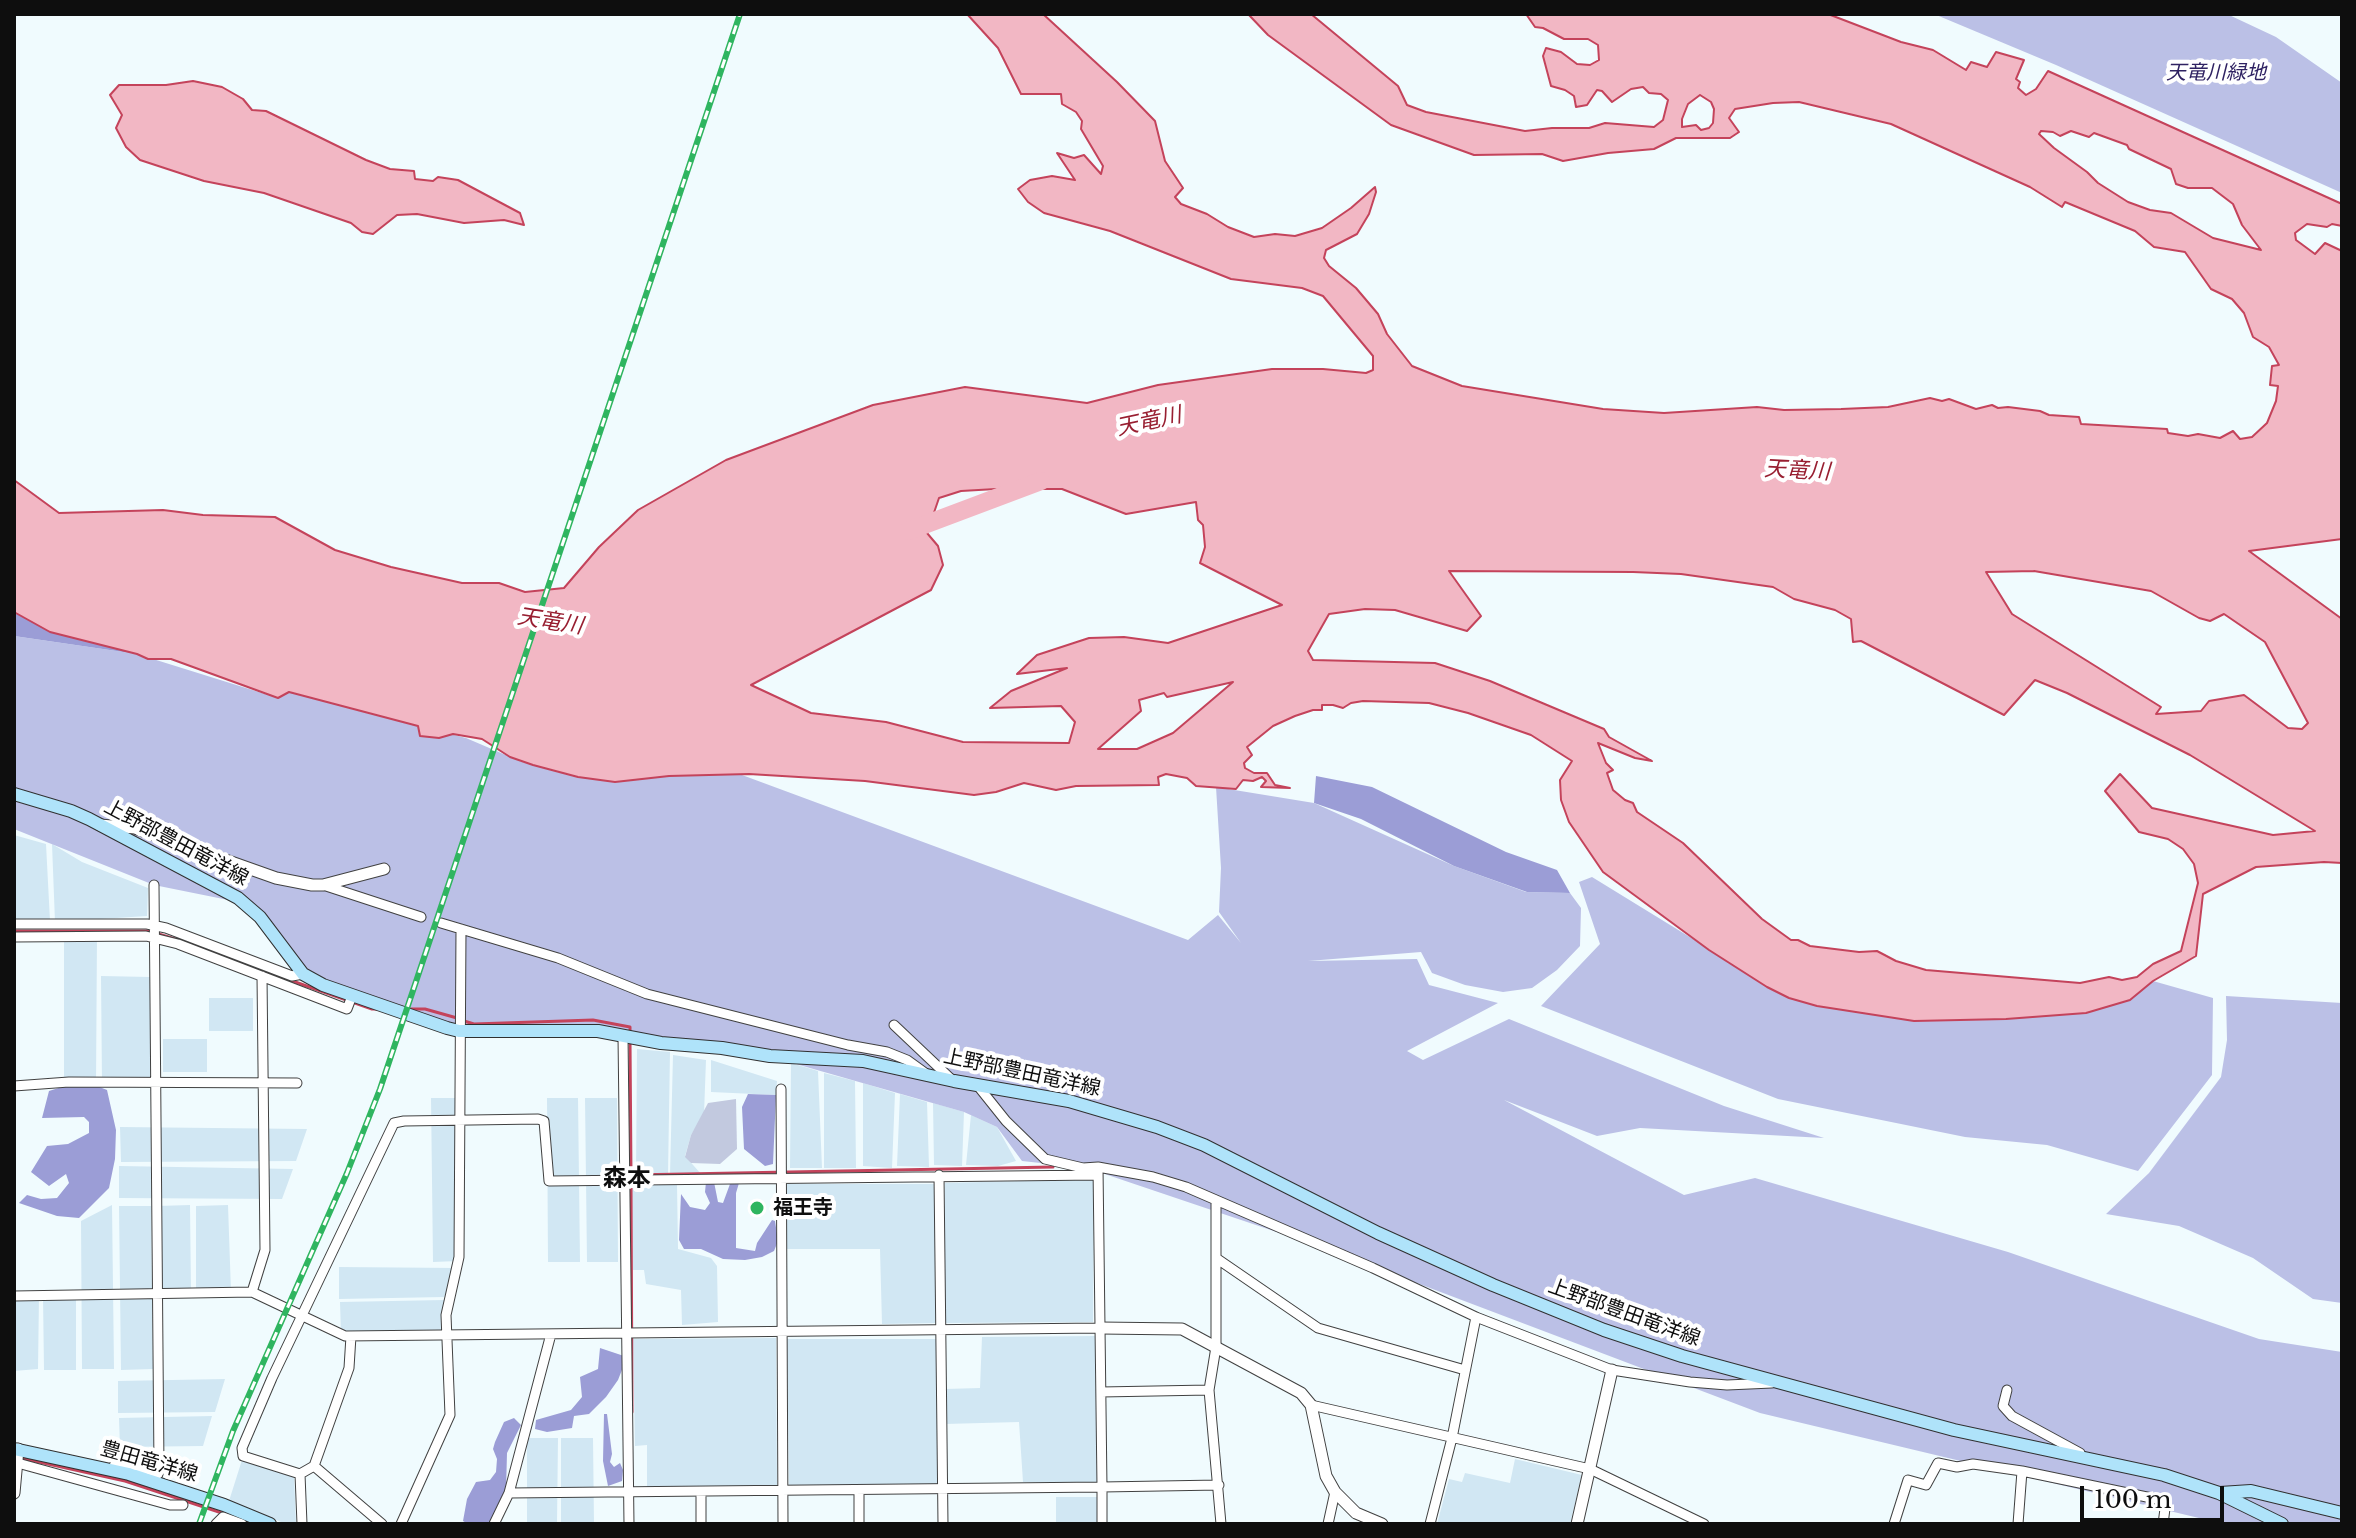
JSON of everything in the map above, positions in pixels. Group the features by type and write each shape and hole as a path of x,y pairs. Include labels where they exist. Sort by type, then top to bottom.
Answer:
{"main road":[{"name":"上野部豊田竜洋線","path":"14,794 71,811 248,904 303,974 323,985 459,1031 598,1031 661,1043 770,1056 863,1061 978,1086 1069,1101 1157,1127 1204,1145 1378,1233 1493,1285 1604,1330 1776,1383 1954,1430 2164,1475 2219,1493 2282,1524"},
{"name":"豊田竜洋線","path":"16,1456 112,1470 224,1505 270,1524"},
{"name":"上野部豊田竜洋線","path":"2219,1493 2251,1491 2342,1513"}],"street":[{"path":"100,825 135,828 276,878 323,885 421,917"},
{"path":"323,885 384,869"},
{"path":"112,1470 115,1464 158,1474 159,1468 154,885"},
{"path":"441,923 558,958 647,994 887,1052 907,1060 925,1073"},
{"path":"14,924 166,928 292,976 303,974"},
{"path":"401,1524 450,1415 446,1315 459,1257 461,929"},
{"path":"14,937 153,937 347,1009 352,996"},
{"path":"252,1292 265,1250 262,976"},
{"path":"894,1025 954,1081"},
{"path":"623,1036 629,1524"},
{"path":"14,1086 69,1082 297,1083"},
{"path":"978,1086 1006,1121 1045,1159 1098,1171 1153,1177 1216,1200 1373,1268 1476,1317 1612,1370 1727,1385 1776,1383"},
{"path":"781,1089 783,1524"},
{"path":"351,1336 349,1368 314,1466 300,1474 243,1456 242,1448 261,1400 394,1123 544,1121 549,1181 1098,1171"},
{"path":"1098,1171 1102,1524"},
{"path":"939,1175 943,1524"},
{"path":"1216,1200 1216,1347 1209,1390 1221,1524"},
{"path":"1216,1258 1318,1328 1465,1370"},
{"path":"14,1296 252,1292 345,1336 732,1330 1182,1329 1301,1393 1311,1405 1326,1476 1335,1492 1356,1513 1382,1524"},
{"path":"1430,1524 1452,1438 1476,1317"},
{"path":"494,1524 509,1493 551,1334"},
{"path":"1577,1524 1612,1370"},
{"path":"1101,1392 1209,1390"},
{"path":"2007,1390 2003,1406 2012,1416 2095,1461"},
{"path":"1311,1405 1590,1469 1704,1524"},
{"path":"14,1493 16,1456 170,1505 183,1505"},
{"path":"1894,1524 1908,1480 1926,1485 1938,1463 2022,1471 2166,1501 2163,1524"},
{"path":"314,1466 382,1524"},
{"path":"2018,1524 2022,1471"},
{"path":"300,1474 302,1524"},
{"path":"509,1493 1219,1485"},
{"path":"859,1491 859,1524"},
{"path":"701,1492 701,1524"},
{"path":"1328,1524 1335,1492"},
{"path":"216,1524 223,1517 242,1524"}],"shaded area":[{"path":"14,612 50,632 137,654 14,636"},
{"path":"1316,776 1372,787 1506,852 1557,870 1570,893 1527,892 1454,866 1361,819 1314,803"},
{"path":"14,835 46,844 50,921 14,920"},
{"path":"52,844 82,862 148,888 147,916 55,922"},
{"path":"97,935 96,1084 64,1084 64,936"},
{"path":"101,976 150,977 154,1083 102,1084"},
{"path":"209,998 253,998 253,1031 209,1031"},
{"path":"163,1039 207,1039 207,1072 163,1072"},
{"path":"637,1049 670,1052 668,1175 636,1175"},
{"path":"673,1055 706,1060 704,1114 691,1135 685,1156 702,1175 670,1175"},
{"path":"711,1060 777,1081 776,1095 711,1092"},
{"path":"791,1063 818,1071 822,1168 790,1168"},
{"path":"824,1073 855,1081 856,1168 824,1168"},
{"path":"87,1082 107,1090 116,1130 115,1159 109,1188 79,1218 57,1216 19,1203 27,1195 41,1199 57,1198 69,1183 66,1174 49,1186 31,1172 47,1146 68,1144 89,1133 89,1122 84,1117 42,1118 49,1091"},
{"path":"863,1083 895,1093 892,1168 863,1166"},
{"path":"748,1094 776,1095 773,1164 765,1166 744,1149 742,1107"},
{"path":"900,1094 927,1102 929,1167 897,1166"},
{"path":"431,1098 461,1098 458,1261 433,1262"},
{"path":"547,1098 578,1098 580,1262 548,1262"},
{"path":"585,1098 617,1098 618,1262 587,1262"},
{"path":"736,1099 737,1149 720,1164 691,1163 685,1157 691,1135 708,1103"},
{"path":"933,1103 964,1112 962,1166 934,1165"},
{"path":"971,1115 997,1127 1016,1161 998,1166 966,1165"},
{"path":"120,1127 307,1129 296,1161 121,1162"},
{"path":"119,1166 293,1169 282,1199 119,1198"},
{"path":"1094,1179 1093,1322 945,1323 945,1183"},
{"path":"706,1182 714,1182 718,1202 723,1203 730,1184 739,1183 736,1193 736,1248 755,1251 772,1220 775,1221 778,1241 774,1251 745,1260 723,1259 701,1249 684,1249 679,1240 681,1194 690,1207 705,1210 710,1203 705,1192"},
{"path":"632,1184 677,1184 678,1249 711,1258 717,1266 718,1322 682,1325 681,1290 646,1284 644,1270 633,1270"},
{"path":"784,1184 935,1184 936,1323 882,1324 880,1249 785,1249"},
{"path":"112,1205 114,1369 82,1369 81,1221"},
{"path":"190,1205 191,1293 157,1293 158,1206"},
{"path":"228,1205 231,1292 196,1293 196,1206"},
{"path":"119,1206 151,1206 153,1369 121,1370"},
{"path":"339,1267 457,1268 444,1297 339,1299"},
{"path":"76,1295 76,1370 44,1370 43,1296"},
{"path":"14,1296 39,1296 38,1369 14,1371"},
{"path":"444,1300 445,1332 341,1334 340,1302"},
{"path":"1095,1336 1097,1483 1023,1482 1019,1422 945,1424 945,1389 980,1388 982,1337"},
{"path":"776,1338 777,1487 647,1487 647,1445 635,1446 633,1339"},
{"path":"787,1339 936,1339 939,1486 789,1487"},
{"path":"600,1348 627,1357 618,1380 606,1397 589,1414 574,1416 572,1428 547,1432 535,1429 536,1420 571,1410 582,1397 580,1377 598,1369"},
{"path":"225,1379 215,1412 118,1413 118,1381"},
{"path":"604,1414 607,1414 612,1454 610,1462 614,1467 620,1463 623,1470 622,1481 608,1486 603,1461"},
{"path":"212,1416 203,1446 120,1447 119,1418"},
{"path":"514,1418 521,1425 507,1453 506,1491 494,1524 468,1524 463,1521 467,1499 476,1482 490,1480 496,1472 495,1442 504,1422"},
{"path":"527,1438 558,1438 557,1524 527,1524"},
{"path":"561,1438 593,1438 594,1524 561,1524"},
{"path":"1515,1459 1582,1475 1570,1524 1437,1524 1449,1479 1462,1482 1465,1473 1510,1483"},
{"path":"242,1460 294,1476 296,1524 286,1524 229,1501"},
{"path":"1056,1497 1097,1497 1098,1524 1056,1524"}],"green space":[{"name":"天竜川緑地","path":"1934,14 2227,14 2276,37 2342,83 2342,193 2056,65"},
{"path":"14,636 137,654 278,698 289,692 466,738 522,762 742,775 1188,940 1218,915 1241,943 1219,912 1221,868 1216,787 1314,803 1454,866 1526,892 1570,893 1581,908 1580,946 1557,970 1532,988 1503,992 1465,985 1432,973 1421,952 1308,961 1417,959 1429,985 1498,1003 1407,1051 1423,1060 1509,1019 1724,1106 1824,1138 1640,1128 1597,1136 1504,1100 1684,1195 1755,1178 2008,1252 2259,1339 2342,1352 2342,1524 2224,1524 1760,1413 1327,1249 1087,1168 1022,1161 997,1127 964,1112 761,1054 588,1030 436,1025 299,970 248,904 154,885 14,829"},
{"path":"1592,877 1789,998 2145,986 2153,981 2213,998 2212,1075 2138,1171 2047,1145 1965,1137 1778,1099 1541,1006 1600,944 1579,882"},
{"path":"2226,996 2342,1003 2342,1303 2313,1299 2253,1258 2179,1226 2106,1214 2149,1173 2221,1077 2227,1040"}],"water":[{"path":"967,14 1043,14 1155,121 1165,161 1183,188 1175,197 1181,204 1254,237 1275,234 1295,236 1322,228 1375,187 1369,214 1357,234 1326,250 1324,258 1378,314 1387,334 1412,366 1462,386 1603,409 1664,413 1757,407 1841,409 1888,407 1930,398 1949,399 1976,409 1992,405 2040,411 2049,415 2079,417 2081,424 2167,429 2168,433 2188,436 2198,434 2220,438 2233,431 2240,439 2252,437 2267,423 2278,386 2270,385 2272,366 2279,365 2269,347 2253,337 2244,313 2232,299 2211,289 2185,252 2154,247 2135,231 2065,202 2062,207 2030,187 1891,124 1799,102 1773,103 1735,109 1729,118 1739,132 1730,138 1676,138 1654,149 1563,161 1542,154 1474,155 1391,125 1268,35 1248,14 1311,14 1398,86 1407,105 1426,112 1525,131 1589,128 1605,123 1654,127 1663,120 1668,100 1661,94 1649,93 1643,87 1631,89 1612,102 1597,90 1587,105 1576,107 1574,96 1551,86 1543,56 1546,48 1561,52 1577,64 1590,65 1599,60 1598,45 1588,39 1564,39 1535,27 1526,14 1828,14 1901,42 1933,50 1966,70 1971,62 1987,67 1996,52 2024,60 2016,79 2020,82 2018,88 2026,95 2036,89 2048,71 2342,204 2342,226 2307,224 2295,233 2296,240 2315,254 2325,243 2342,251 2342,539 2249,551 2342,619 2342,863 2256,867 2203,894 2196,956 2153,981 2130,1000 2086,1013 1914,1021 1817,1006 1789,998 1709,950 1603,872 1569,822 1561,800 1560,780 1572,761 1531,735 1429,703 1363,701 1343,708 1322,705 1322,710 1313,710 1273,726 1247,747 1252,755 1244,763 1245,768 1254,773 1267,773 1275,785 1290,788 1261,787 1266,781 1262,777 1253,781 1243,780 1236,789 1196,786 1187,778 1166,774 1158,777 1159,785 1076,786 1056,790 1024,783 974,795 865,781 749,774 669,776 615,782 578,777 533,765 510,757 482,739 453,734 439,738 420,736 418,726 289,692 278,698 171,659 148,659 50,632 14,612 14,480 59,513 163,510 203,515 275,517 335,550 391,567 462,583 499,583 525,592 564,588 599,547 638,510 726,460 873,405 965,387 1087,403 1158,385 1272,369 1366,373 1373,370 1373,356 1323,296 1302,288 1231,279 1110,231 1044,213 1028,202 1018,189 1030,180 1052,176 1075,180 1057,153 1074,158 1084,155 1101,174 1103,166 1081,129 1082,121 1076,112 1062,104 1061,94 1021,94 998,48","holes":["1700,95 1711,102 1713,123 1709,128 1701,130 1696,125 1682,127 1688,104","2041,131 2060,136 2071,131 2089,137 2094,133 2127,145 2129,149 2171,169 2176,184 2188,188 2212,188 2233,204 2242,225 2261,250 2213,238 2171,213 2128,202 2039,134","1062,489 1126,514 1196,502 1205,547 1200,563 1282,605 1168,643 1124,637 1089,638 1037,655 1017,674 1067,668 1011,691 990,708 1061,706 1075,722 1069,743 963,742 886,722 811,713 751,685 931,590 943,565 938,546 927,533 939,498 961,491","1449,571 1681,574 1773,587 1794,599 1835,610 1851,619 1853,642 1861,641 2004,715 2035,680 2067,693 2190,755 2315,831 2273,835 2152,808 2120,774 2105,791 2139,832 2168,839 2183,849 2194,864 2198,883 2181,951 2153,964 2137,977 2122,980 2109,977 2080,983 1926,970 1896,961 1877,951 1810,946 1791,940 1762,919 1683,843 1637,812 1633,803 1613,790 1607,773 1613,770 1606,763 1598,743 1635,758 1652,761 1609,737 1604,729 1490,681 1435,663 1313,660 1308,651 1329,614 1365,609 1395,610 1467,631 1481,616","2034,571 2151,591 2199,618 2210,621 2224,614 2265,642 2308,723 2302,729 2288,728 2244,695 2209,701 2201,711 2156,714 2161,707 2012,614 1986,572","1233,682 1173,733 1137,749 1098,749 1141,711 1139,700 1164,693 1167,697"]},
{"path":"193,81 222,87 243,99 252,110 266,111 366,160 390,169 414,171 415,179 433,181 438,177 458,180 520,213 524,225 504,220 464,223 417,214 397,215 373,234 362,232 351,223 264,193 204,181 140,160 126,147 116,128 122,115 110,95 119,85 166,85"}],"waterway":[{"name":"天竜川","path":"908,531 1041,481"},
{"path":"14,931 149,931 178,940"},
{"path":"227,958 378,1009"},
{"path":"406,1009 425,1009 457,1018"},
{"path":"464,1021 474,1024 593,1020 630,1027 630,1032"},
{"path":"630,1040 631,1176"},
{"path":"631,1175 1053,1167"},
{"path":"631,1184 632,1412"},
{"path":"21,1458 125,1481 225,1514"}],"railway":[{"path":"199,1524 233,1431 347,1173 380,1089 740,14"}],"place":[{"name":"福王寺","path":"757,1208"}],"district":[{"name":"森本","path":"627,1179"}]}
